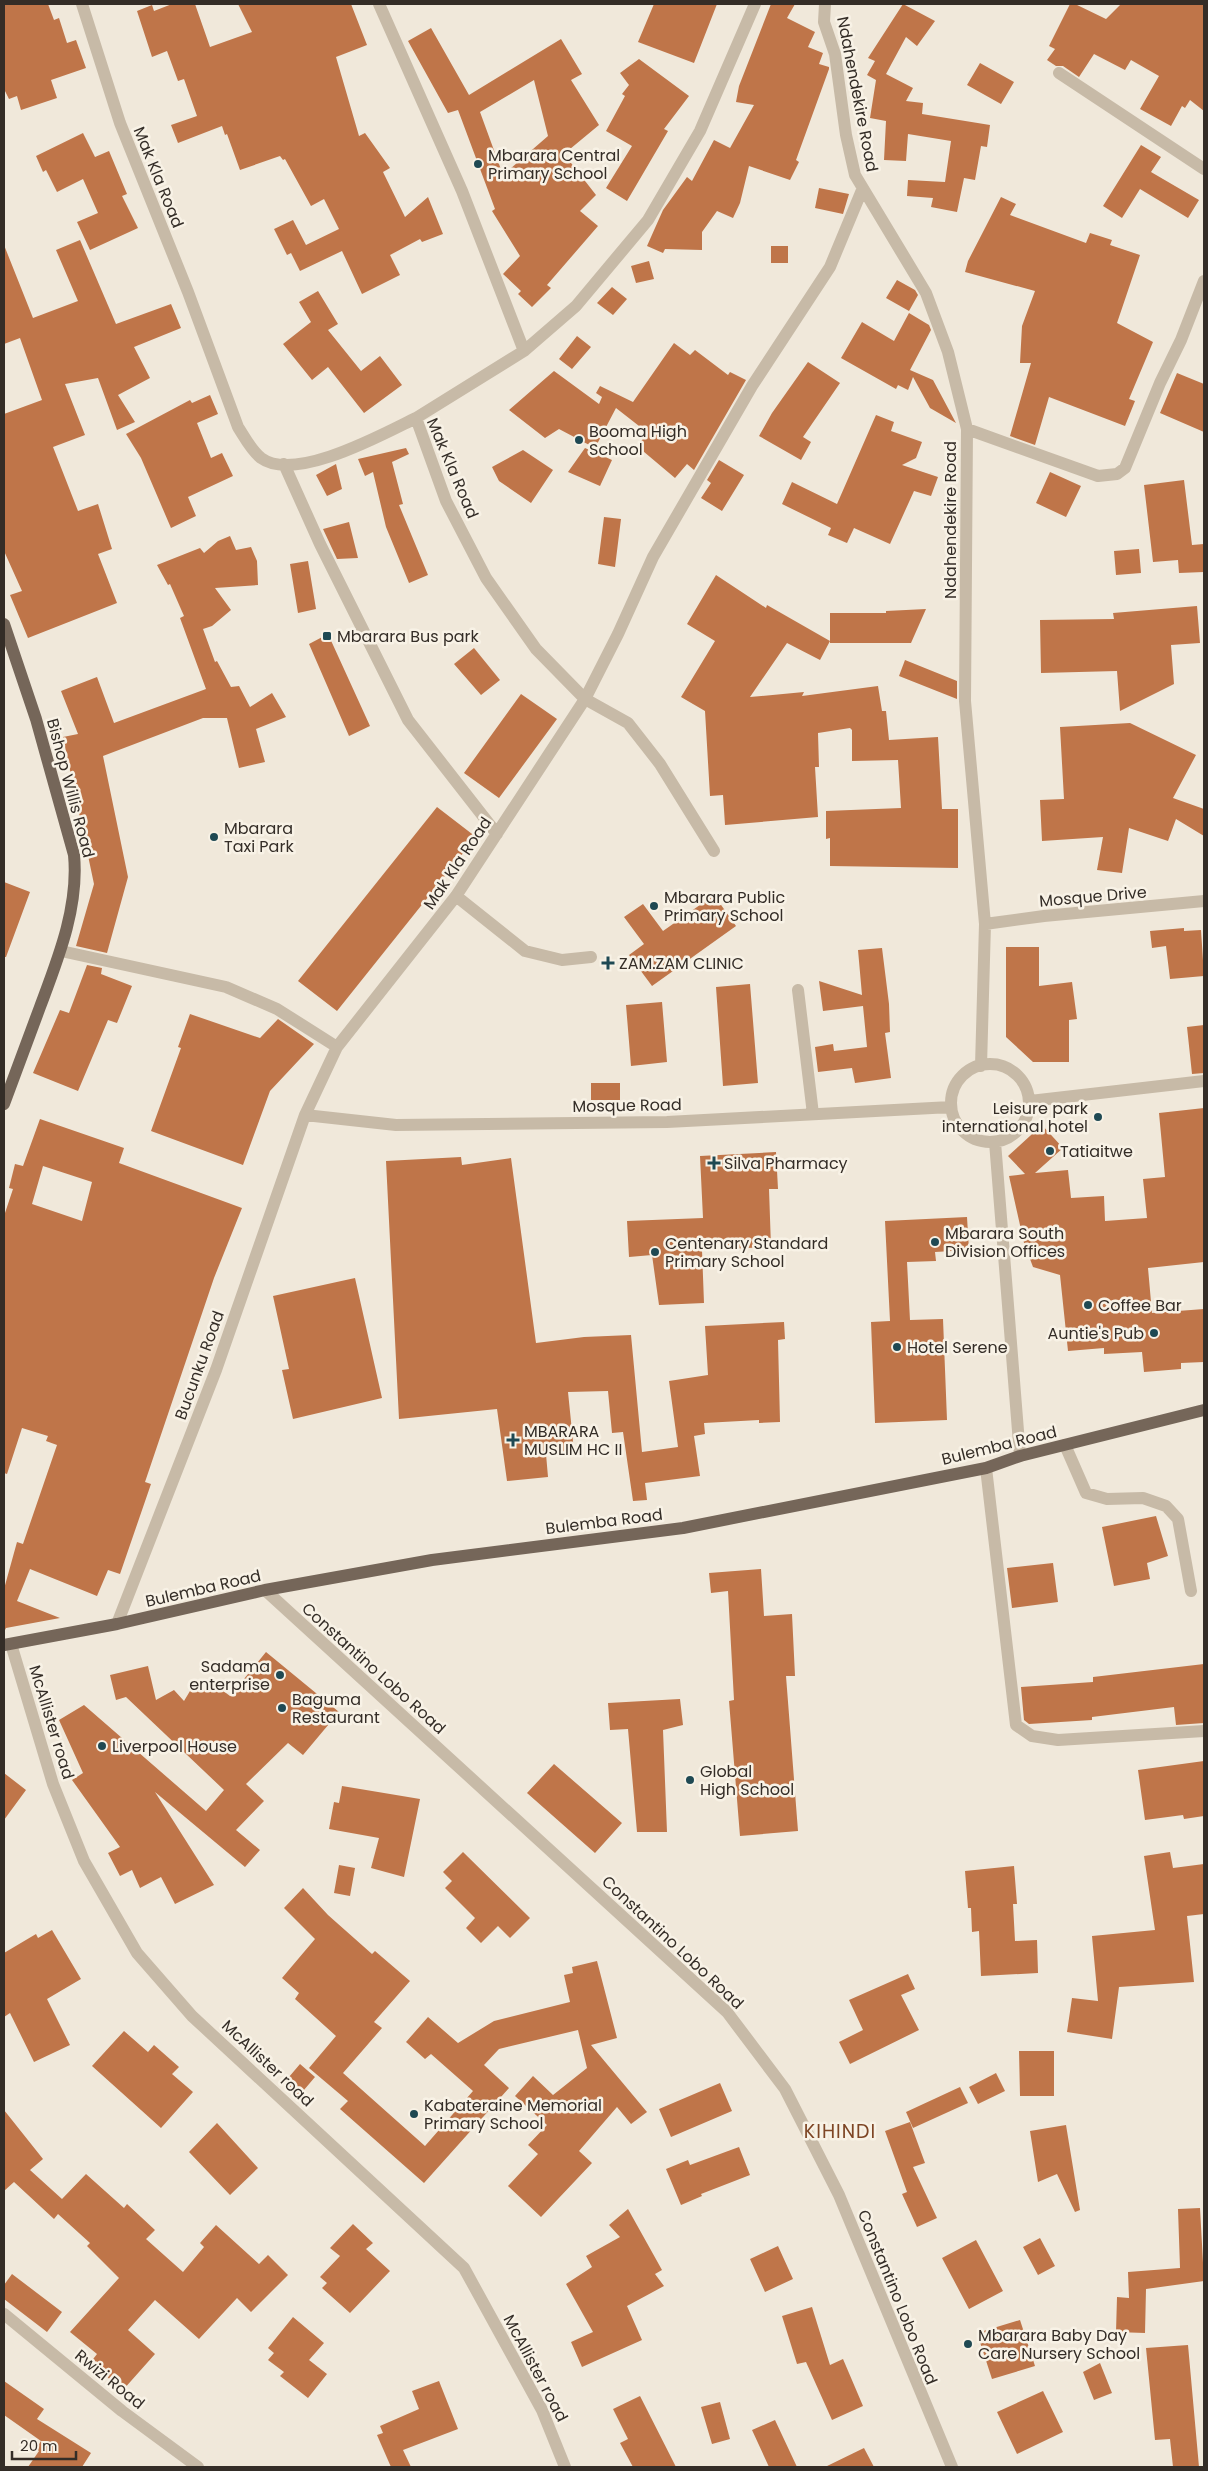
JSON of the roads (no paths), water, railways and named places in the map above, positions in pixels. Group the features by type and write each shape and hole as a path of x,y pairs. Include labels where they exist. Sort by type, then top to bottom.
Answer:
{"main road":[{"name":"Bishop Willis Road","path":"4,624 36,719 74,855 75,886 61,952 4,1104"},
{"name":"Bulemba Road","path":"7,1644 117,1624 265,1590 432,1560 683,1528 986,1468 1020,1456 1204,1410"}],"street":[{"name":"Mak Kla Road","path":"82,4 120,124 188,292 238,427 248,444 262,459 284,464 320,461 416,418 446,501 486,578 536,649 585,699 456,896 337,1048 305,1115"},
{"path":"380,4 462,191 524,351"},
{"path":"416,418 524,351 576,306 648,220 700,131 755,4"},
{"name":"Ndahendekire Road","path":"825,4 824,22 835,54 846,136 855,175 862,190 926,293 948,352 967,430 965,701 985,924 981,1066"},
{"path":"1058,72 1204,169"},
{"path":"714,851 660,764 628,723 585,699 618,634 652,556 752,386 830,267 862,190"},
{"path":"967,430 1098,476 1117,474 1125,468 1160,383 1181,340 1204,281"},
{"path":"284,464 320,544 408,720 497,834"},
{"path":"456,896 525,952 562,960 591,957"},
{"name":"Mosque Drive","path":"985,924 1044,916 1204,901"},
{"path":"61,952 226,987 277,1008 337,1048"},
{"path":"798,990 813,1114"},
{"path":"997,1064 1010,1069 1020,1077 1027,1088 1030,1101 1029,1113 1016,1133 1006,1139 995,1142 982,1142 971,1137 961,1129 954,1119 951,1107 952,1095 956,1084 963,1075 981,1066 997,1064"},
{"path":"1030,1101 1204,1081"},
{"name":"Mosque Road","path":"305,1115 396,1125 668,1122 951,1107"},
{"name":"Bucunku Road","path":"117,1624 216,1370 305,1115"},
{"path":"995,1142 1020,1456"},
{"path":"1065,1445 1086,1494 1107,1499 1143,1498 1166,1506 1178,1519 1191,1591"},
{"path":"986,1468 1016,1725 1032,1736 1058,1740 1204,1732"},
{"name":"Constantino Lobo Road","path":"265,1590 727,2012 784,2089 839,2195 952,2467"},
{"name":"McAllister road","path":"7,1644 53,1784 84,1861 137,1953 192,2016 464,2268 542,2410 565,2467"},
{"name":"Rwizi Road","path":"4,2314 122,2411 198,2467"}],"place":[{"name":"Mbarara Central Primary School","path":"478,164"},
{"name":"Booma High School","path":"579,440"},
{"name":"Mbarara Bus park","path":"327,636"},
{"name":"Mbarara Taxi Park","path":"214,837"},
{"name":"Mbarara Public Primary School","path":"654,906"},
{"name":"ZAM.ZAM CLINIC","path":"608,963"},
{"name":"Leisure park international hotel","path":"1098,1117"},
{"name":"Tatiaitwe","path":"1050,1151"},
{"name":"Silva Pharmacy","path":"714,1163"},
{"name":"Mbarara South Division Offices","path":"935,1242"},
{"name":"Centenary Standard Primary School","path":"655,1252"},
{"name":"Coffee Bar","path":"1088,1305"},
{"name":"Auntie's Pub","path":"1154,1333"},
{"name":"Hotel Serene","path":"897,1347"},
{"name":"MBARARA MUSLIM HC II","path":"513,1440"},
{"name":"Sadama enterprise","path":"280,1675"},
{"name":"Baguma Restaurant","path":"282,1708"},
{"name":"Liverpool House","path":"102,1746"},
{"name":"Global High School","path":"690,1780"},
{"name":"Kabateraine Memorial Primary School","path":"414,2114"},
{"name":"Mbarara Baby Day Care Nursery School","path":"968,2344"}],"district":[{"name":"KIHINDI","path":"840,2131"}]}
